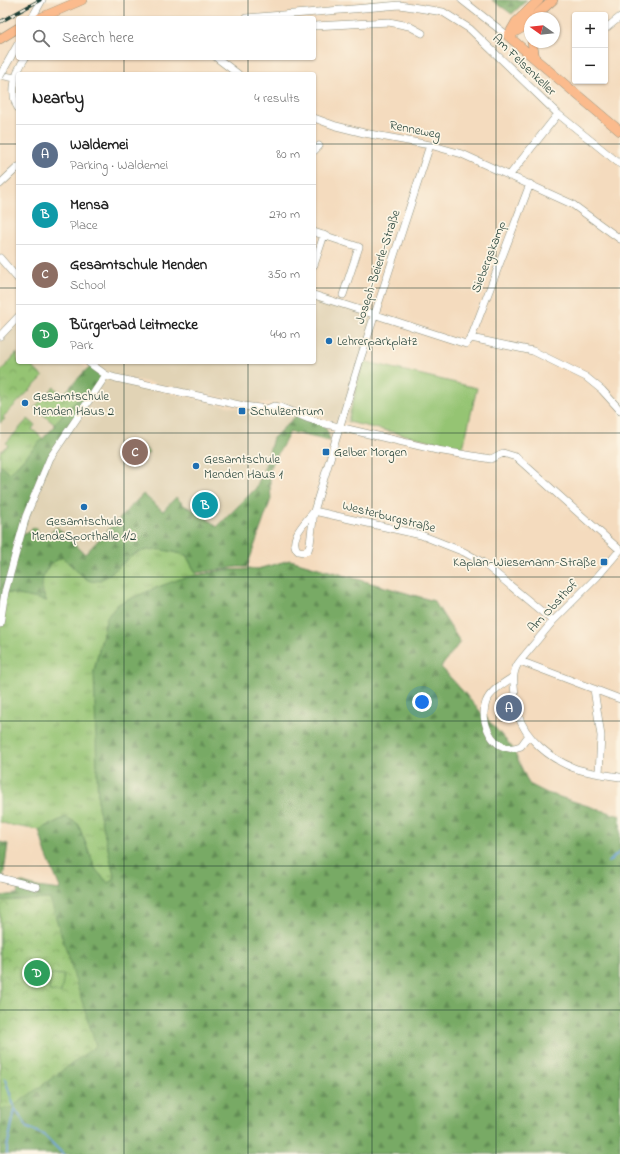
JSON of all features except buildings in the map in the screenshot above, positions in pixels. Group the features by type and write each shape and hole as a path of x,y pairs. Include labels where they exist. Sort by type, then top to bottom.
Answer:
{"main road":[{"path":"45,16 82,0"},
{"path":"508,36 516,22 539,0"},
{"path":"540,12 553,0"},
{"path":"508,36 524,26"},
{"path":"0,38 16,29"},
{"path":"508,36 620,131"},
{"path":"533,48 535,58"}],"street":[{"path":"33,16 42,0"},
{"path":"462,0 508,36"},
{"name":"Am Felsenkeller","path":"270,16 400,5 443,12 470,30 558,114 620,164"},
{"path":"608,27 620,17"},
{"path":"316,26 389,22 409,26 422,33"},
{"path":"16,47 0,75 15,78 16,105"},
{"path":"18,72 24,60"},
{"path":"220,60 235,72"},
{"path":"509,176 558,114"},
{"name":"Renneweg","path":"316,119 350,130 430,145 462,154 572,204 620,239"},
{"name":"Joseph-Beierle-Straße","path":"314,511 298,532 294,541 294,547 298,551 304,552 308,550 310,544 314,511 339,427 430,145"},
{"path":"0,184 16,169"},
{"name":"Siebergskamp","path":"471,338 530,184"},
{"path":"316,233 359,247 343,295"},
{"path":"316,259 324,236"},
{"path":"0,258 16,277"},
{"path":"316,296 466,344 471,338 533,351 586,377 602,390 620,410"},
{"path":"0,336 16,319"},
{"path":"91,364 106,375 244,406 267,409 274,406 280,407 309,419 437,450 491,459 503,453 516,457 620,550"},
{"path":"0,624 5,592 26,516 50,458 106,375"},
{"name":"Westerburgstraße","path":"314,511 421,535 464,552 482,562 553,621"},
{"name":"Am Obsthof","path":"513,677 514,670 520,661 553,621 597,577 620,550"},
{"path":"520,661 620,698"},
{"path":"528,735 521,746 510,749 500,746 492,739 487,729 485,715 486,702 493,691 513,677 518,714 528,735 551,756 575,768 620,777"},
{"path":"594,689 601,736 599,774"},
{"path":"0,878 37,887"}],"shaded area":[{"path":"316,297 375,315 360,360 477,388 463,448 348,422 333,421 279,402 253,403 112,375 92,364 316,364"},
{"path":"16,326 16,364 82,364 85,367 112,379 147,388 258,413 298,414 265,466 256,488 217,527 202,514 185,506 176,497 163,511 143,494 85,554 58,527 43,540 20,537 10,473 0,465 0,342"}],"green space":[{"path":"492,0 527,0 512,14"},
{"path":"16,354 16,364 29,364 43,377 3,417 5,419 0,423 0,372"},
{"path":"363,361 477,388 463,448 348,422"},
{"path":"91,365 106,375 50,458 21,536 35,527 43,540 57,527 85,554 143,494 163,511 176,497 185,506 202,514 217,527 256,488 265,466 273,438 298,414 320,422 326,428 330,441 290,432 270,468 271,499 247,567 196,573 186,555 162,550 149,550 131,556 106,577 94,581 85,578 62,557 50,564 44,574 41,585 42,593 47,601 5,592 0,624 0,465 10,473 55,426 54,424 79,398 69,388"},
{"path":"54,387 62,395 69,388 80,397 54,424 34,408"},
{"path":"28,419 35,425 32,429 43,439 10,473 0,465 0,452 8,445 6,443"},
{"path":"141,445 149,452 134,468 126,460"},
{"path":"157,548 186,555 197,575 225,570 258,569 290,560 434,601 460,642 441,667 468,697 107,617 94,671 112,866 115,879 108,883 96,870 78,824 66,817 39,830 0,822 0,625 5,592 46,600 42,586 43,576 47,568 58,559 63,557 88,580 107,576 126,559 138,552"},
{"path":"290,560 434,601 460,642 441,667 512,747 529,784 547,793 620,816 620,1154 0,1154 0,896 17,894 20,882 37,887 61,890 46,854 39,830 66,817 78,824 96,870 108,883 115,879 98,807 94,671 107,617 118,604 183,578 225,570 258,569"},
{"path":"0,842 8,844 3,879 0,878"},
{"path":"50,899 96,1046 11,1108 0,1109 0,901"},
{"path":"51,974 64,975 61,993 49,991"}],"waterway":[{"path":"608,862 620,852"},
{"path":"5,1079 15,1109 7,1154"},
{"path":"15,1109 28,1128 44,1135 63,1154"}],"railway":[{"path":"0,22 40,0"}],"place":[{"name":"Lehrerparkplatz","path":"329,341"},
{"name":"Gesamtschule Menden Haus 2","path":"25,403"},
{"name":"Schulzentrum","path":"242,411"},
{"name":"Gesamtschule Menden","path":"135,452"},
{"name":"Gelber Morgen","path":"326,452"},
{"name":"Gesamtschule Menden Haus 1","path":"196,466"},
{"name":"Mensa","path":"205,505"},
{"name":"Gesamtschule MendeSporthalle 1/2","path":"84,507"},
{"name":"Kaplan-Wiesemann-Straße","path":"604,562"},
{"name":"Waldemei","path":"509,708"},
{"name":"Bürgerbad Leitmecke","path":"37,973"}]}
